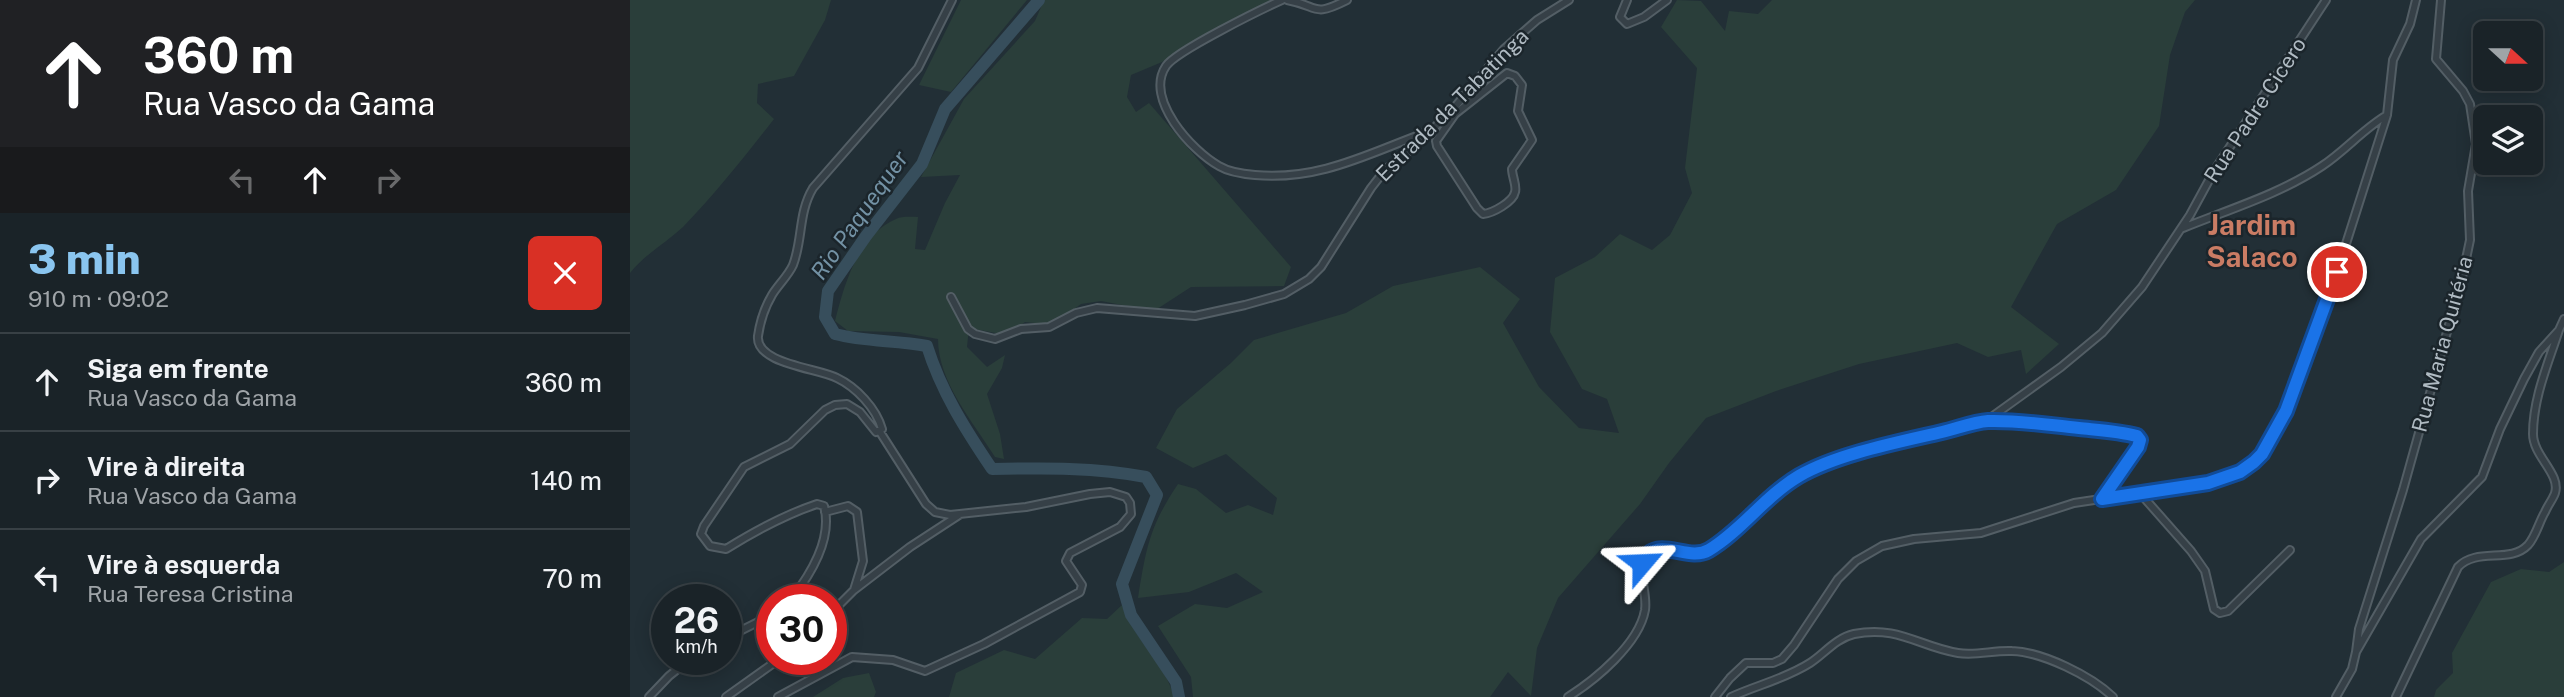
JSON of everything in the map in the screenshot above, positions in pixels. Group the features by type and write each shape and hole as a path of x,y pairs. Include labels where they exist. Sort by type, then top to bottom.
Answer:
{"street":[{"path":"778,697 852,657 893,660 925,671 984,644 1080,592 1082,585 1066,561 1069,553 1120,527 1131,514 1130,503 1126,498 1110,492 1026,507 950,515 935,512 926,505 880,432 881,425 854,388 820,371 798,367 769,356 761,349 758,340 760,328 772,295 792,267 804,202 813,188 918,68 951,0"},
{"path":"1347,0 1318,11 1285,0 1171,60 1165,67 1161,83 1165,108 1171,120 1210,160 1222,168 1256,175 1306,173 1351,163 1432,130"},
{"name":"Estrada da Tabatinga","path":"951,296 968,329 975,334 995,339 1021,329 1054,326 1076,313 1097,308 1195,316 1273,298 1309,279 1321,267 1377,178 1453,112 1504,49 1537,20 1569,0"},
{"path":"1626,0 1620,17 1627,24 1644,17 1667,0"},
{"name":"Rua Padre Cicero","path":"1568,697 1606,670 1641,621 1645,601 1641,571 1642,563 1649,552 1666,548 1693,554 1706,552 1724,541 1788,484 1808,471 1851,456 1986,421 2061,367 2102,333 2133,299 2326,0"},
{"path":"1716,697 1745,663 1773,663 1782,659 1838,579 1856,561 1873,550 1893,542 1990,531 2074,503 2139,492 2190,488 2240,472 2262,454 2286,411 2307,357 2387,115 2393,60 2410,24 2416,0"},
{"name":"Rua Maria Quitéria","path":"2356,652 2359,629 2403,490 2462,278 2470,240 2468,191 2476,144 2468,97 2436,59 2441,0"},
{"path":"1504,73 1511,73 1521,82 1518,111 1532,140 1512,169 1516,189 1514,194 1490,213 1483,214 1477,208 1436,145 1453,112 1504,73"},
{"path":"2180,229 2290,186 2325,164 2365,129 2387,115"},
{"path":"2396,697 2458,567 2477,555 2510,553 2523,549 2533,537 2554,496 2555,482 2536,452 2533,431 2541,381 2564,319"},
{"path":"2336,697 2352,669 2356,652 2421,539 2482,477 2500,429 2524,379 2539,352 2559,330"},
{"path":"802,584 826,534 824,506 817,504 803,508 757,529 726,549 710,546 701,534 704,526 744,467 790,444 825,410 835,405 847,404 860,412 876,432 880,432"},
{"path":"1986,421 2137,436 2140,440 2138,447 2102,499"},
{"path":"2139,492 2199,562 2208,580 2214,609 2220,613 2228,611 2290,550"},
{"path":"825,512 848,506 857,512 863,561 854,590"},
{"path":"847,597 910,547 960,514"},
{"path":"1731,697 1810,663 1833,644 1850,635 1876,632 1908,637 1958,653 2015,651 2032,654 2086,677 2113,697"},
{"path":"649,697 670,675"},
{"path":"726,697 757,675"}],"green space":[{"path":"630,0 831,0 825,20 794,76 758,84 757,103 774,119 695,214 630,273"},
{"path":"961,0 1027,0 951,92 919,85"},
{"path":"1044,0 1271,0 1162,62 1131,75 1127,97 1136,112 1149,103 1291,267 1284,286 1191,287 1154,311 1101,301 1081,304 1052,325 1025,322 1006,335 969,328 967,347 987,367 1005,355 1002,368 987,394 1000,434 1004,459 995,457 958,401 944,371 938,339 899,332 848,331 835,321 855,262 862,249 883,227 898,218 918,217 915,249 925,250 960,175 921,177 964,99 1035,21"},
{"path":"1677,0 1701,1 1725,31 1729,11 1758,14 1772,0 2195,0 2185,12 2170,55 2159,126 2116,190 2057,224 2011,307 2059,344 2026,374 2021,350 1988,357 1957,343 1859,364 1776,391 1706,418 1640,504 1558,598 1537,648 1531,696 1508,672 1490,697 1193,697 1191,677 1158,626 1195,604 1227,608 1263,592 1236,573 1189,592 1138,598 1155,526 1178,484 1196,489 1226,513 1248,505 1273,515 1277,498 1226,454 1193,468 1156,448 1177,409 1254,340 1346,313 1393,286 1480,267 1520,299 1503,323 1539,387 1579,428 1619,433 1607,399 1582,389 1550,332 1555,278 1595,257 1620,234 1652,250 1670,235 1692,193 1685,168 1697,68 1661,27"},
{"path":"2564,562 2564,697 2434,697 2436,690 2453,673 2452,653 2491,582 2521,569 2549,572"},
{"path":"1122,605 1134,629 1164,673 1174,697 949,697 956,673 1004,650 1035,659 1082,618 1107,619"},
{"path":"869,673 876,692 874,697 813,697 843,678"}],"waterway":[{"name":"Rio Paquequer","path":"1039,0 945,109 922,164 866,236 828,291 825,317 835,334 927,346 939,379 992,469 1089,470 1146,477 1157,495 1122,584 1131,615 1176,682 1179,697"}],"district":[{"name":"Jardim Salaco","path":"2252,240"}],"route":[{"path":"1642,563 1649,552 1658,549 1666,548 1693,554 1706,552 1724,541 1788,484 1818,467 1986,421 2137,436 2140,440 2138,447 2102,499 2139,492 2190,488 2240,472 2262,454 2286,411 2337,272"}]}
